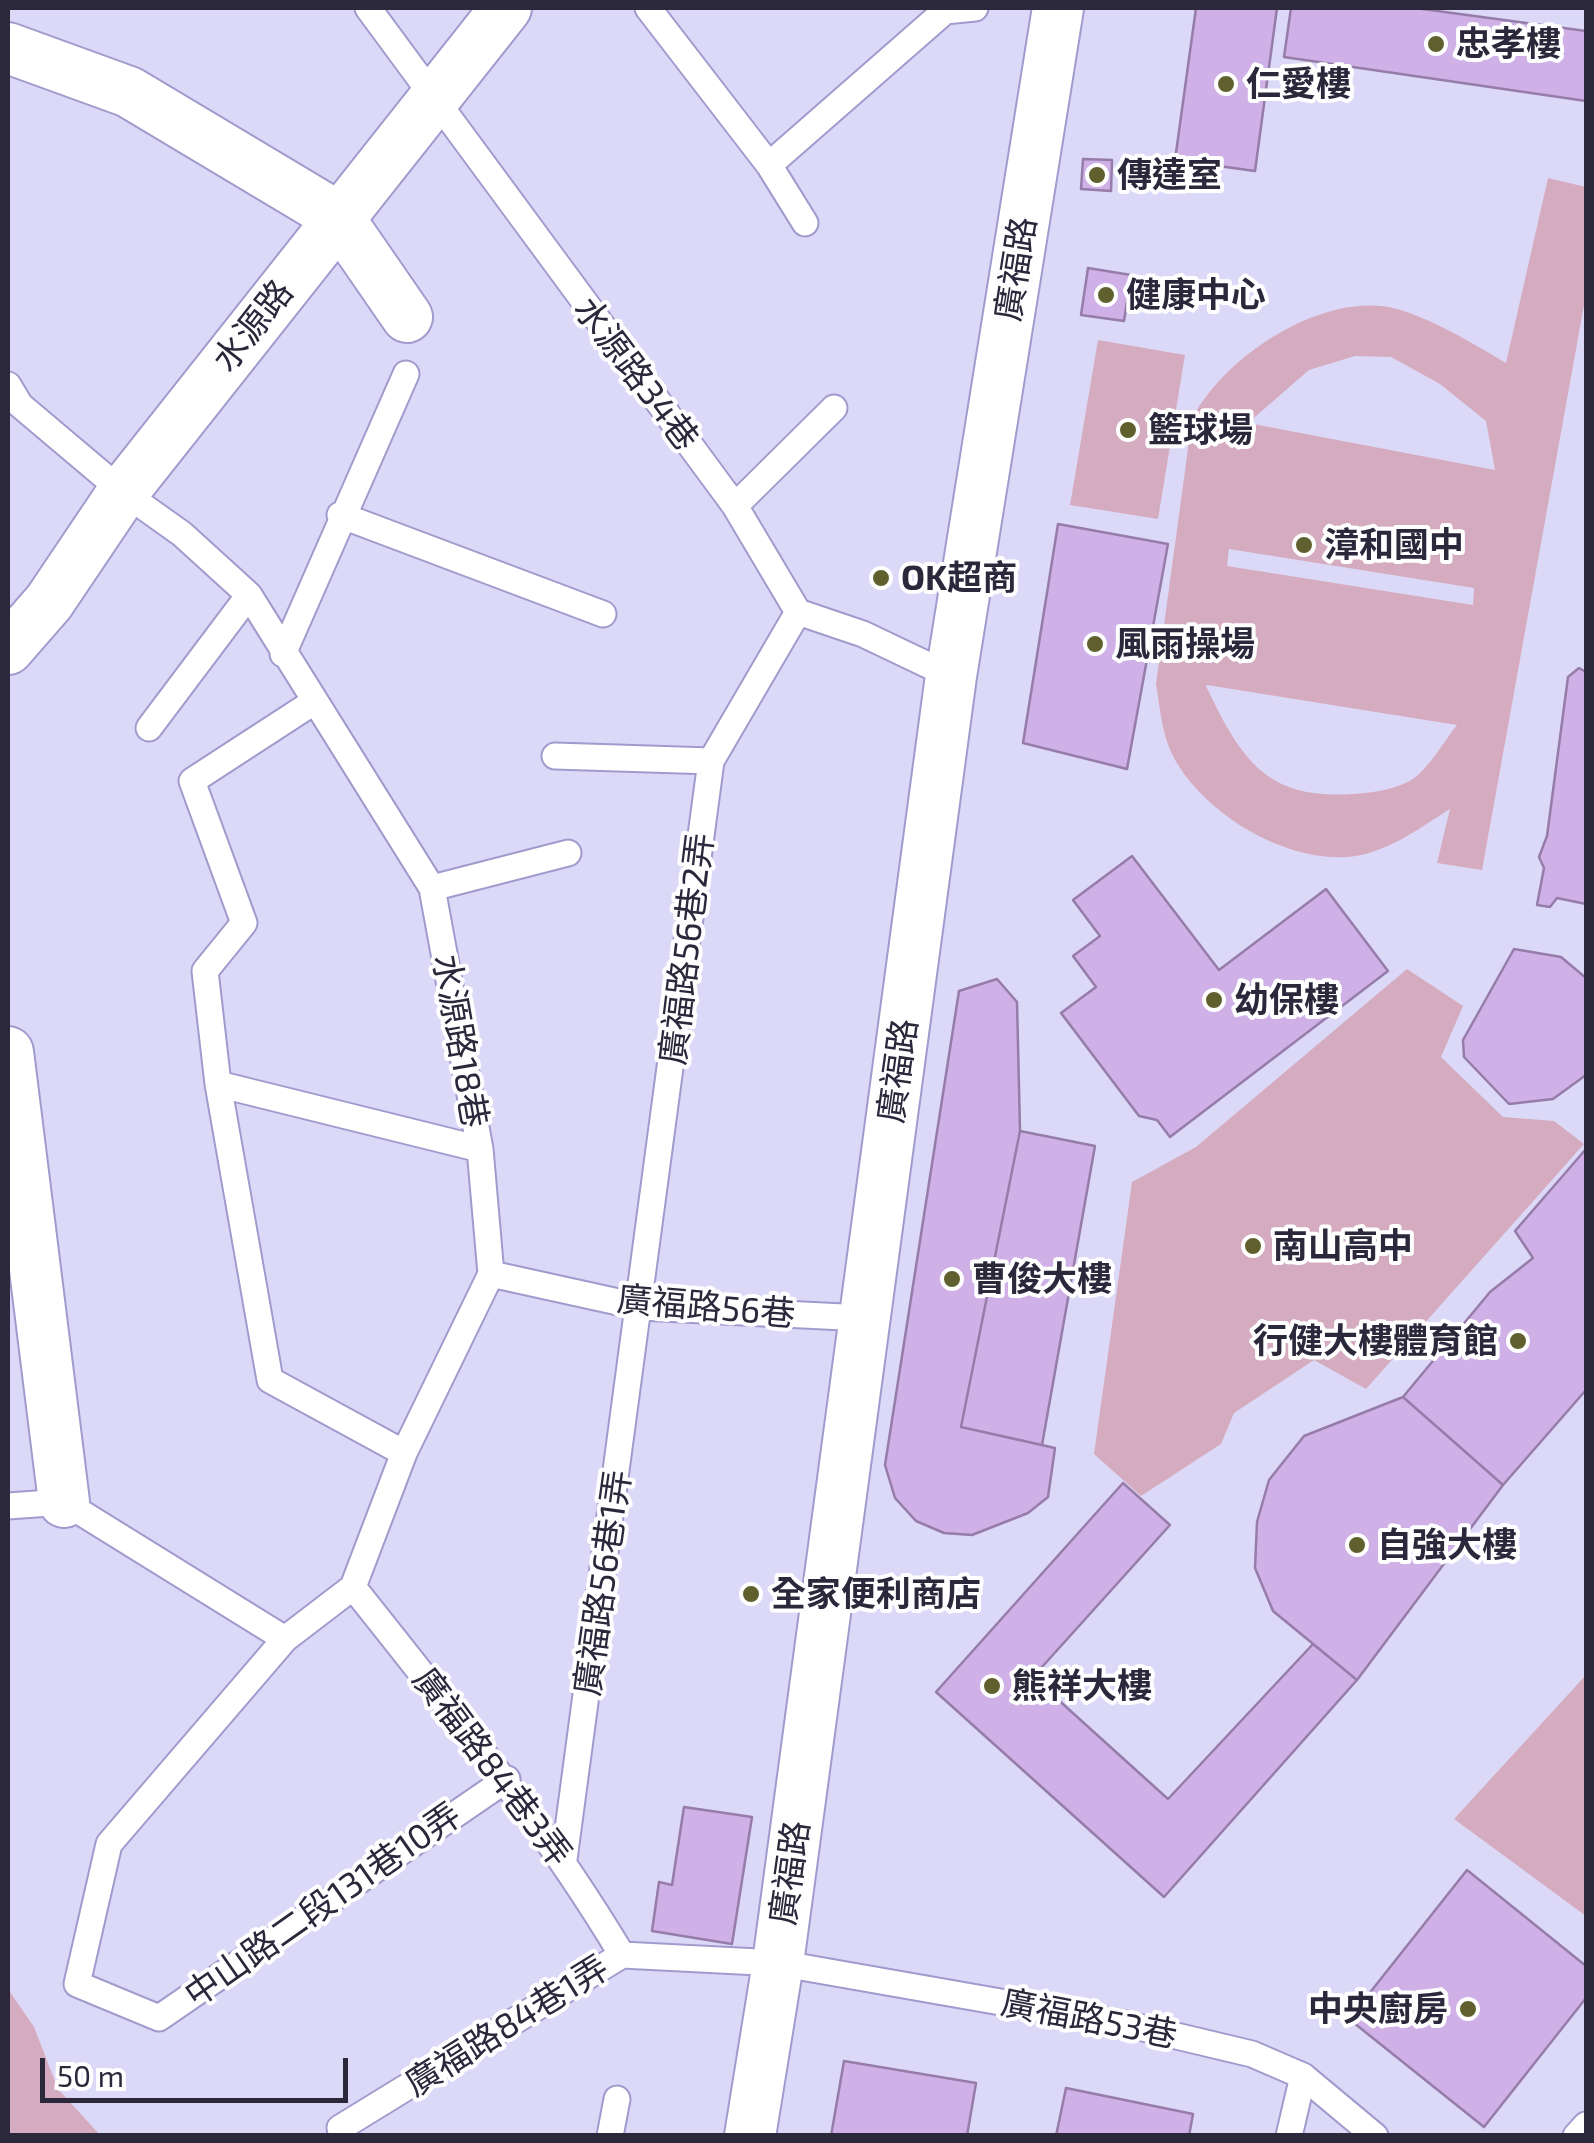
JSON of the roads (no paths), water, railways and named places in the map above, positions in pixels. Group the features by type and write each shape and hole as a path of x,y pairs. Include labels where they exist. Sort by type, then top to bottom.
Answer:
{"street":[{"name":"水源路","path":"8,649 49,602 123,492 506,8"},
{"name":"廣福路","path":"750,2136 778,1962 951,676 1058,8"},
{"path":"8,48 129,92 338,217 406,317"},
{"path":"8,1052 64,1502"}],"lane":[{"name":"水源路34巷","path":"368,8 735,506 798,612"},
{"path":"769,165 944,11 974,8"},
{"path":"658,11 769,165 805,224"},
{"path":"284,654 406,374"},
{"name":"水源路18巷","path":"8,385 20,404 123,492 182,534 249,595 312,703 432,888 480,1149 491,1274"},
{"path":"735,506 834,408"},
{"path":"342,516 603,614"},
{"path":"148,728 249,595"},
{"path":"798,612 862,634 951,676"},
{"name":"廣福路56巷2弄","path":"641,1307 712,760 798,612"},
{"path":"312,703 192,781 244,923 205,970 218,1084 270,1380 404,1453"},
{"path":"555,756 712,760"},
{"path":"432,888 568,853"},
{"path":"218,1084 480,1149"},
{"path":"8,1506 64,1502 286,1639 353,1587 404,1453 491,1274"},
{"name":"廣福路56巷","path":"491,1274 641,1307 864,1318"},
{"name":"廣福路56巷1弄","path":"564,1859 641,1307"},
{"name":"廣福路84巷3弄","path":"353,1587 564,1859 622,1955"},
{"name":"中山路二段131巷10弄","path":"286,1639 108,1844 77,1984 159,2018 506,1780"},
{"name":"廣福路53巷","path":"622,1955 778,1962 1126,2024 1252,2054 1303,2076 1375,2136"},
{"name":"廣福路84巷1弄","path":"340,2128 622,1955"},
{"path":"1289,2136 1303,2076"},
{"path":"610,2136 617,2099"},
{"path":"1576,2136 1586,2125"}],"place":[{"name":"忠孝樓","path":"1436,44"},
{"name":"仁愛樓","path":"1226,84"},
{"name":"傳達室","path":"1097,175"},
{"name":"健康中心","path":"1106,295"},
{"name":"籃球場","path":"1128,430"},
{"name":"漳和國中","path":"1304,545"},
{"name":"OK超商","path":"881,578"},
{"name":"風雨操場","path":"1095,644"},
{"name":"幼保樓","path":"1214,1000"},
{"name":"南山高中","path":"1253,1246"},
{"name":"曹俊大樓","path":"952,1279"},
{"name":"行健大樓體育館","path":"1518,1341"},
{"name":"自強大樓","path":"1357,1545"},
{"name":"全家便利商店","path":"751,1594"},
{"name":"熊祥大樓","path":"992,1686"},
{"name":"中央廚房","path":"1468,2009"}]}
